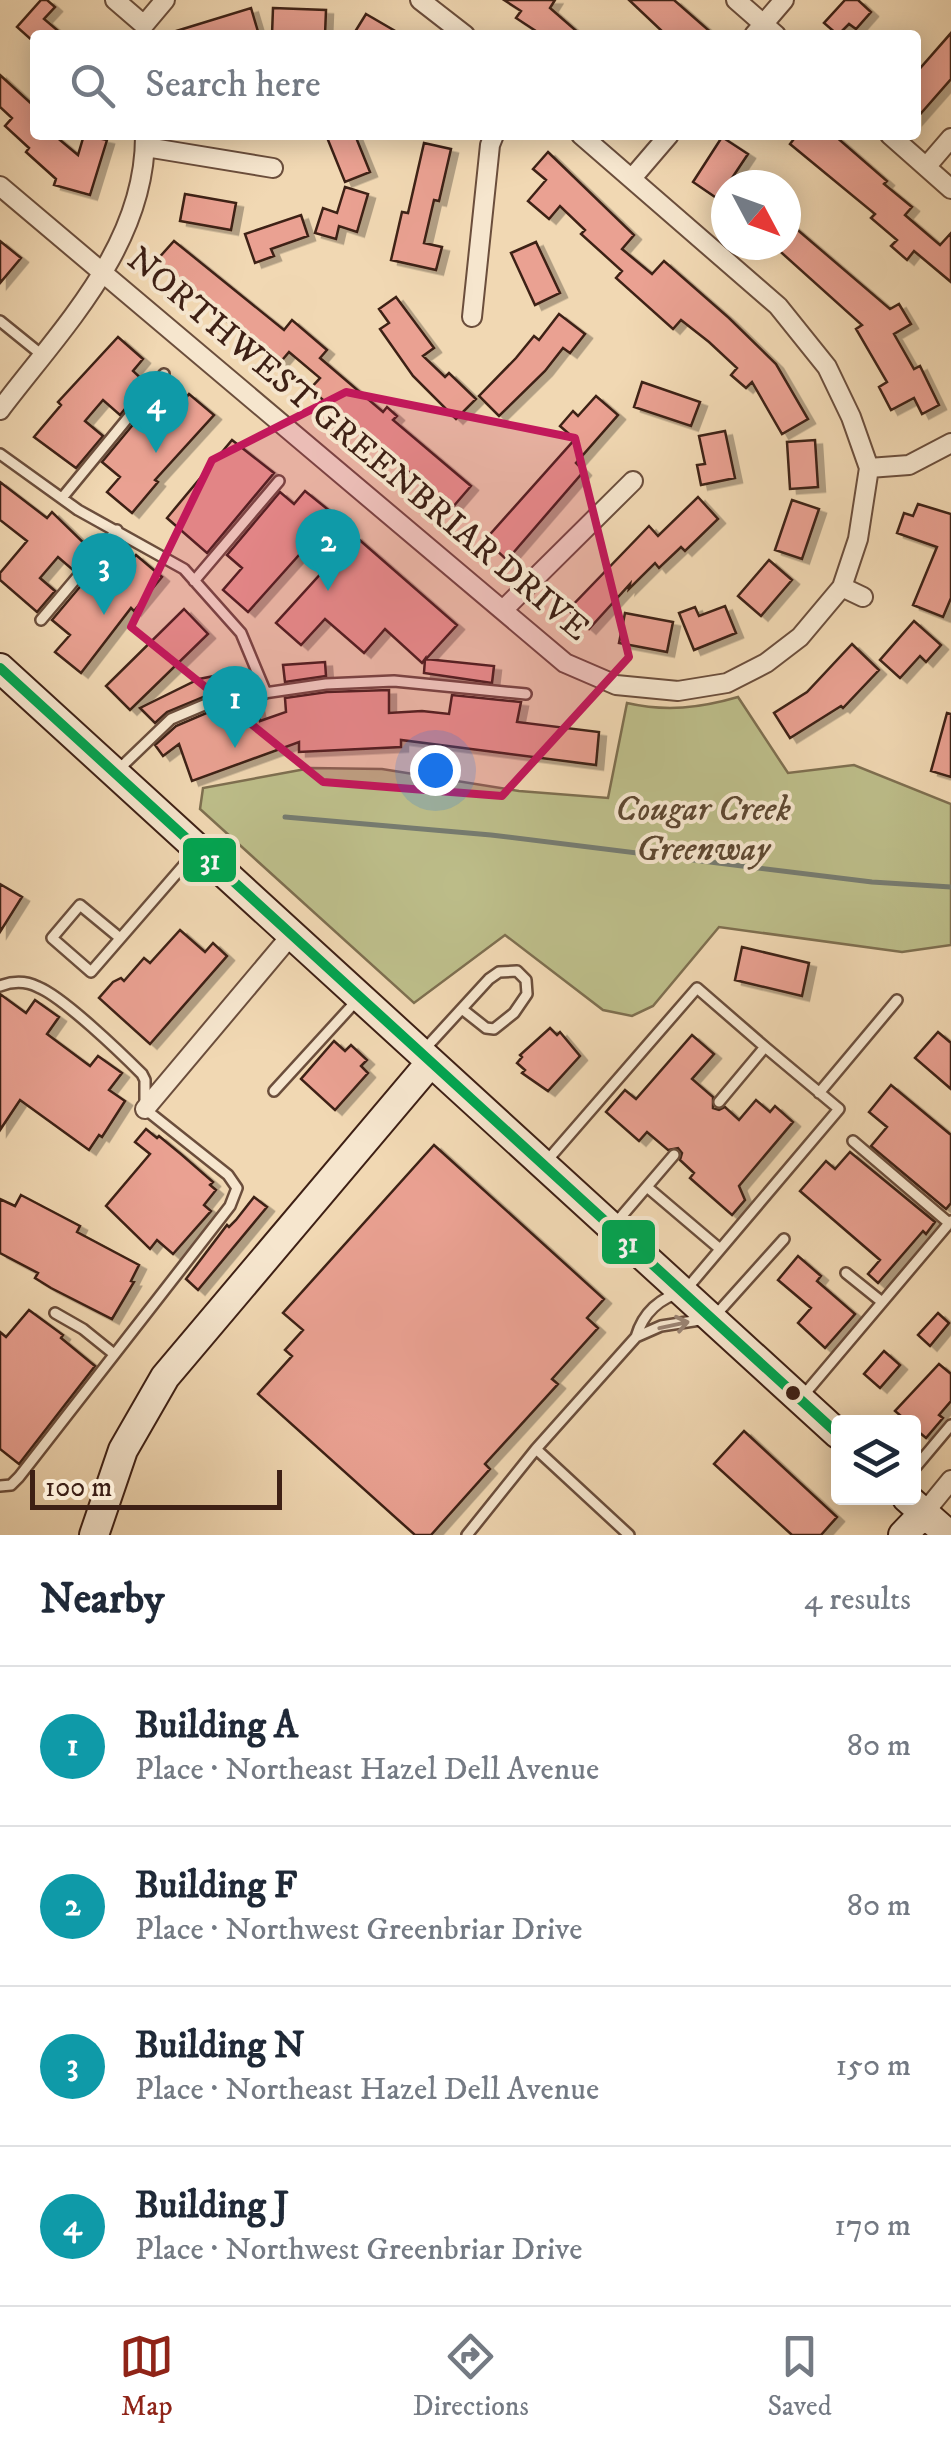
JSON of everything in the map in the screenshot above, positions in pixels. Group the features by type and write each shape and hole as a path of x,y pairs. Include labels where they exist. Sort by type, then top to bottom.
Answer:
{"main road":[{"path":"0,668 831,1428"},
{"path":"94,1535 123,1450 165,1377 426,1057"},
{"path":"904,1535 915,1505 949,1535"}],"street":[{"path":"115,0 144,30 165,0"},
{"path":"420,0 459,30"},
{"path":"736,0 763,30"},
{"path":"765,30 784,0"},
{"path":"926,167 951,138"},
{"path":"472,317 493,140"},
{"path":"587,140 778,306 827,367 852,416 870,468 909,464 951,443"},
{"path":"633,177 664,140"},
{"path":"896,140 951,189"},
{"path":"0,410 104,272 125,233 138,192 146,141 274,168"},
{"name":"NORTHWEST GREENBRIAR DRIVE","path":"0,186 565,663 616,685 678,691 727,683 766,663 800,637 842,586 858,539 870,468"},
{"path":"503,610 632,481"},
{"path":"842,586 863,596"},
{"path":"146,1109 293,933"},
{"path":"921,1501 951,1480"}],"lane":[{"path":"0,322 42,354"},
{"path":"62,498 164,374"},
{"path":"0,454 62,498 184,570 241,633 266,694"},
{"path":"194,581 279,481"},
{"path":"41,620 116,530"},
{"path":"115,773 172,719 216,700 326,684 394,680 526,694"},
{"path":"120,938 80,905 52,938 91,972 198,848"},
{"path":"426,1057 462,1009 499,972 518,972 526,980 527,994 494,1029 486,1028 462,1009"},
{"path":"0,986 9,982 28,984 54,996 142,1074 146,1109 228,1176 236,1188 230,1206 19,1477 11,1485 0,1486"},
{"path":"544,1164 697,988 839,1109 684,1292 664,1296 640,1324 636,1337"},
{"path":"274,1091 361,996"},
{"path":"819,1092 897,1000"},
{"path":"719,1102 766,1047"},
{"path":"800,1399 950,1222 853,1141"},
{"path":"613,1227 674,1155"},
{"path":"647,1187 720,1249"},
{"path":"466,1535 636,1337 661,1326 713,1318 784,1238"},
{"path":"846,1273 882,1302"},
{"path":"55,1313 114,1354"},
{"path":"921,1461 951,1426"},
{"path":"536,1449 629,1535"}],"highlighted area":[{"path":"346,392 575,438 629,657 502,796 323,782 131,627 212,460"}],"green space":[{"name":"Cougar Creek Greenway","path":"738,697 788,773 854,765 951,804 951,945 902,952 719,927 653,1006 632,1016 603,1010 505,935 414,1003 200,809 203,788 311,768 382,769 519,791 608,798 627,703 683,708"}],"building":[{"path":"41,0 55,7 44,19 57,30 30,30 30,39 17,27"},
{"path":"504,0 555,0 550,8 575,30 534,30 516,18 521,11"},
{"path":"629,0 674,0 708,30 661,30"},
{"path":"845,0 858,0 871,12 856,29 849,24 843,30 832,30 824,23"},
{"path":"251,8 258,30 180,30"},
{"path":"273,8 326,10 325,30 272,30"},
{"path":"366,14 393,30 356,30"},
{"path":"951,33 951,79 921,113 921,67"},
{"path":"0,75 30,102 30,140 60,140 78,155 82,140 107,140 90,195 54,185 56,179 5,126 12,118 0,107"},
{"path":"328,140 357,140 370,172 345,182"},
{"path":"720,140 727,140 748,154 737,170 711,170 711,194 693,182"},
{"path":"793,140 840,140 912,207 905,215 940,245 951,233 951,282 914,251 907,260 891,246 897,240 871,218 875,214 790,144"},
{"path":"424,143 451,149 424,243 442,247 436,270 391,260 402,212 408,213"},
{"path":"548,152 634,235 622,249 652,274 664,261 776,364 808,419 782,434 752,382 746,388 731,375 737,368 709,342 681,320 673,329 616,278 622,271 581,234 585,230 560,206 549,219 528,201 546,180 533,169"},
{"path":"345,187 368,194 357,232 339,226 336,239 315,233 323,208 337,213"},
{"path":"185,194 236,203 231,230 180,221"},
{"path":"301,215 308,236 271,249 274,256 255,263 245,234"},
{"path":"801,233 890,309 899,304 911,324 894,334 914,369 920,366 939,405 922,414 914,398 891,410 879,387 887,382 856,329 862,325 790,260 801,260"},
{"path":"0,241 21,258 0,283"},
{"path":"174,241 284,330 292,320 327,350 320,358 383,412 387,407 397,416 393,420 471,486 452,508 310,389 320,378 289,352 278,365 156,261"},
{"path":"536,242 560,293 535,305 511,253"},
{"path":"396,297 434,348 423,356 445,377 449,373 476,399 456,419 413,376 380,329 389,323 379,309"},
{"path":"559,314 585,334 570,353 563,348 499,416 479,396 534,336 539,340"},
{"path":"118,337 143,359 133,371 146,383 120,415 103,400 85,421 103,436 76,468 34,437 61,405 58,402"},
{"path":"642,382 700,402 691,426 634,407"},
{"path":"189,394 214,415 155,480 158,482 132,513 107,492 120,477 102,462 155,398 173,414"},
{"path":"596,396 618,415 576,463 584,471 507,560 485,540 575,439 560,426 573,411 578,416"},
{"path":"725,431 735,478 701,485 697,465 705,464 699,436"},
{"path":"232,440 274,473 207,553 167,518"},
{"path":"815,440 818,487 790,489 787,442"},
{"path":"0,482 47,518 52,512 90,549 73,570 58,557 40,578 55,591 37,612 0,580 0,573 27,541 0,520"},
{"path":"305,491 331,512 304,544 307,546 248,612 223,590 242,568 227,555 280,492 294,504"},
{"path":"698,497 718,519 685,551 681,547 659,568 655,563 589,629 568,610 649,526 658,536"},
{"path":"792,500 819,509 802,559 775,550"},
{"path":"918,504 951,514 951,598 943,617 913,605 937,547 897,533 904,513 913,516"},
{"path":"355,536 457,625 426,659 494,666 492,683 424,673 425,659 422,663 385,629 364,653 325,619 301,645 276,623"},
{"path":"136,555 162,577 134,611 131,608 81,673 55,652 70,635 52,620 105,557 122,572"},
{"path":"769,560 792,580 761,616 738,596"},
{"path":"725,606 736,633 694,650 679,613 695,607 699,616"},
{"path":"184,609 208,634 130,710 106,686"},
{"path":"625,613 673,622 667,652 619,643"},
{"path":"914,621 941,645 926,662 920,656 900,678 880,660"},
{"path":"852,644 879,670 843,708 790,738 774,713 807,692"},
{"path":"325,662 326,676 285,682 283,665"},
{"path":"239,671 242,688 213,693 167,712 155,723 140,708 199,679"},
{"path":"389,690 389,713 449,714 452,695 521,702 517,722 599,732 596,765 401,740 401,747 299,752 299,742 192,781 179,744 163,756 155,745 176,726 218,708 256,702 260,721 286,712 285,698"},
{"path":"947,713 951,714 951,777 931,771"},
{"path":"0,884 22,897 0,932"},
{"path":"180,930 205,952 213,943 227,956 150,1044 99,998 113,982 121,978 124,981 144,958 150,963"},
{"path":"742,947 809,963 802,996 735,980"},
{"path":"0,994 26,1013 35,1000 59,1017 47,1034 90,1066 98,1056 122,1073 109,1090 125,1101 89,1150 20,1100 0,1130"},
{"path":"550,1028 557,1035 560,1032 580,1056 548,1091 522,1073 525,1070 517,1063 520,1055"},
{"path":"938,1032 951,1043 951,1089 915,1058"},
{"path":"692,1035 714,1054 692,1079 713,1097 713,1108 725,1107 739,1120 756,1100 770,1112 775,1106 793,1122 739,1186 745,1200 732,1215 690,1178 694,1173 680,1160 682,1153 678,1148 668,1150 647,1132 639,1141 606,1112 625,1090 636,1099"},
{"path":"334,1041 345,1051 351,1045 367,1060 361,1066 368,1073 335,1110 301,1079"},
{"path":"891,1085 951,1135 951,1203 946,1209 871,1146 887,1127 869,1112"},
{"path":"146,1129 213,1182 210,1185 216,1190 204,1205 211,1211 173,1254 157,1240 150,1249 106,1206 150,1154 135,1142"},
{"path":"434,1145 604,1299 587,1318 598,1328 552,1379 558,1384 485,1464 490,1469 431,1535 415,1535 258,1394 292,1356 285,1350 303,1330 283,1313"},
{"path":"850,1152 935,1222 878,1283 868,1274 880,1260 800,1191 826,1161 835,1169"},
{"path":"21,1195 80,1226 77,1232 139,1265 131,1281 134,1282 112,1319 51,1288 35,1278 38,1273 0,1253 0,1199 15,1206"},
{"path":"254,1197 267,1207 198,1290 186,1279"},
{"path":"798,1256 821,1276 817,1281 855,1314 825,1348 798,1323 811,1308 778,1280"},
{"path":"29,1310 95,1366 19,1464 0,1449 0,1332 6,1337"},
{"path":"938,1313 949,1323 930,1346 918,1335"},
{"path":"884,1351 900,1365 880,1388 864,1374"},
{"path":"939,1364 951,1374 951,1401 926,1438 921,1434 921,1415 900,1415 895,1411"},
{"path":"744,1431 837,1517 821,1535 792,1535 714,1464"}],"waterway":[{"path":"285,817 491,835 872,882 951,887"}],"transit line":[{"name":"31","path":"0,668 831,1428"}],"place":[{"name":"Building J","path":"156,453"},
{"name":"Building F","path":"328,591"},
{"name":"Building N","path":"104,615"},
{"name":"Building A","path":"235,748"}]}
